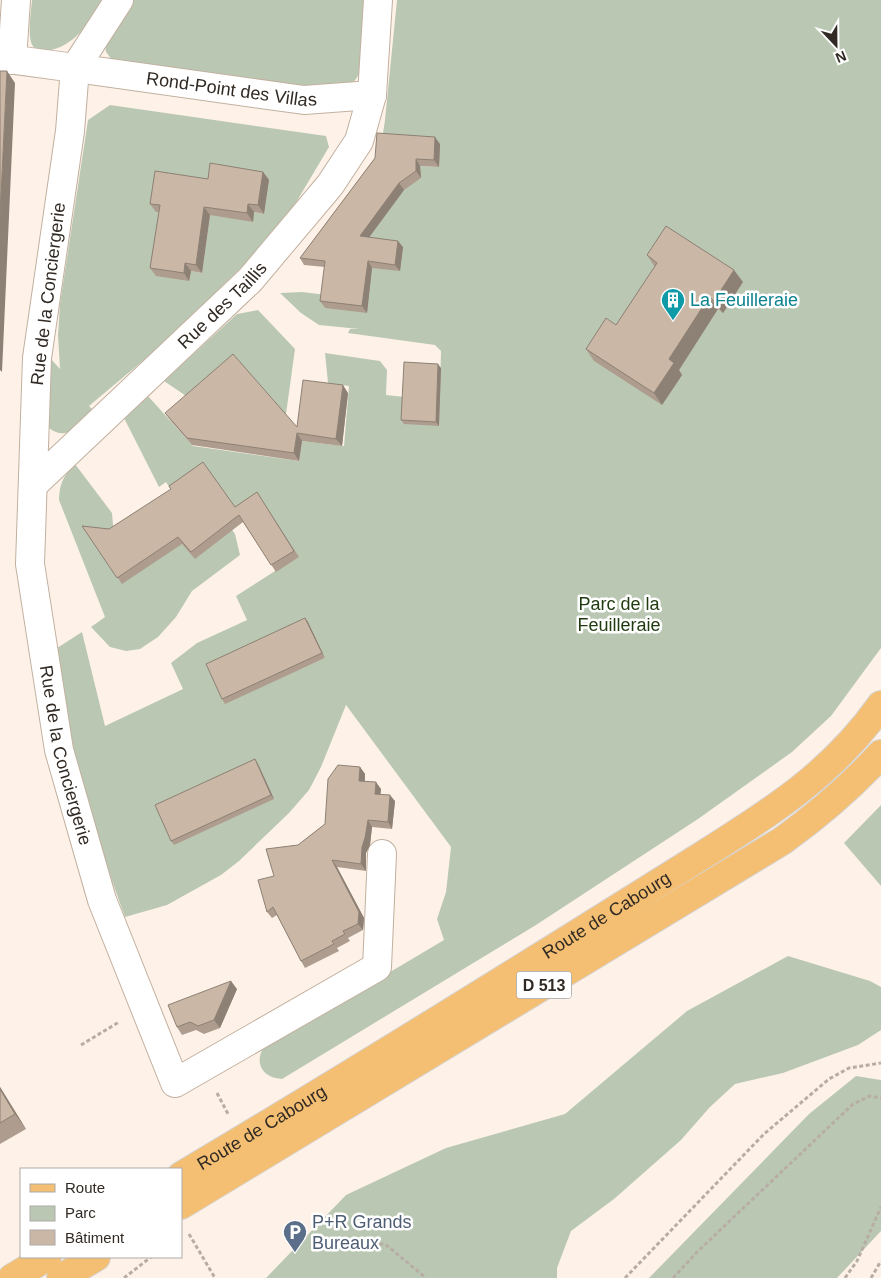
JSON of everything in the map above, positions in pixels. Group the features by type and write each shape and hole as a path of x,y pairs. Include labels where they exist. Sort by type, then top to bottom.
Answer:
{"main road":[{"name":"Route de Cabourg","path":"182,1175 351,1074 755,822 826,768 866,726 881,705"},
{"name":"Route de Cabourg","path":"182,1204 782,840 833,802 881,754"},
{"path":"12,1278 45,1258"},
{"path":"61,1278 94,1258"}],"street":[{"path":"6,59 16,0"},
{"path":"75,68 119,0"},
{"path":"372,95 378,0"},
{"name":"Rond-Point des Villas","path":"6,59 304,100 372,95"},
{"name":"Rue de la Conciergerie","path":"75,68 70,131 37,358 30,564 59,750 102,900 175,1083 377,966 382,854"},
{"name":"Rue des Taillis","path":"32,484 250,280 330,185 359,141 372,95"}],"path":[{"path":"81,1045 122,1019"},
{"path":"626,1278 764,1134 829,1079 849,1068 881,1063"},
{"path":"673,1278 720,1230 853,1104 870,1096 881,1098"},
{"path":"845,1278 857,1261 881,1207"},
{"path":"188,1234 215,1278"},
{"path":"322,1240 356,1244 386,1244 426,1278"},
{"path":"124,1278 150,1258"},
{"path":"871,1278 881,1261"}],"green space":[{"path":"32,0 105,0 87,25 73,39 56,49 43,51 35,48 30,38"},
{"path":"132,0 366,0 360,73 351,86 337,92 112,60 106,52 105,44"},
{"name":"Parc de la Feuilleraie","path":"397,0 881,0 881,648 831,716 792,752 698,819 536,925 282,1079 270,1076 261,1067 260,1055 264,1047 444,940 437,919 446,892 451,847 346,705 321,767 309,790 289,813 239,861 221,875 167,905 125,917 98,838 81,777 67,716 57,648 82,632 105,726 183,689 171,663 197,643 247,620 236,596 275,571 261,499 227,522 235,534 240,555 192,591 176,617 158,637 140,649 126,651 110,647 91,627 105,617 59,500 59,494 63,480 75,464 112,513 114,536 152,510 196,558 173,493 166,482 159,487 124,418 148,396 193,446 299,461 302,441 344,446 349,386 328,383 325,353 380,361 387,370 386,395 405,397 439,426 441,351 435,345 348,333 350,329 359,329 319,325 301,313 280,293 302,292 327,295 420,166 438,167 382,140","holes":["743,282 723,312 718,309 677,371 614,330","308,622 325,658 225,703 209,669"]},
{"path":"110,105 326,136 329,147 288,216 256,253 164,343 89,406 93,410 78,425 68,432 62,433 49,428 46,421 50,358 60,369 58,335 60,304 88,120","holes":["269,180 264,214 254,212 210,215 202,273 191,271 166,213 156,212 214,187"]},
{"path":"258,310 295,349 283,436 192,400 164,381 237,314"},
{"path":"881,805 881,886 844,843"},
{"path":"788,956 870,981 881,987 881,1030 858,1045 783,1073 735,1084 710,1107 681,1140 614,1199 571,1231 557,1268 557,1278 266,1278 346,1195 446,1148 565,1114 687,1011"},
{"path":"856,1076 881,1080 881,1231 837,1278 649,1278 809,1114"}],"building":[{"path":"0,71 7,71 0,215"},
{"path":"377,133 435,137 434,160 416,159 416,171 399,183 360,236 398,241 395,265 368,261 362,306 320,301 325,261 300,258 375,158"},
{"path":"210,163 263,172 258,205 248,204 247,213 204,207 196,265 185,263 184,273 150,268 160,205 150,204 155,171 208,179"},
{"name":"La Feuilleraie","path":"666,226 734,270 714,301 709,297 669,359 674,363 654,393 586,349 606,318 616,325 657,263 647,255"},
{"path":"233,354 297,427 303,380 343,385 336,439 297,433 294,453 187,438 165,413"},
{"path":"404,362 438,364 436,422 401,420"},
{"path":"203,462 235,507 257,492 294,551 271,565 239,515 191,552 178,537 117,578 82,526 109,529 171,489 169,486"},
{"path":"305,618 322,653 222,699 206,664"},
{"path":"255,759 271,795 171,841 155,805"},
{"path":"338,765 360,767 359,781 376,782 375,794 390,795 388,822 368,820 362,847 361,864 332,860 359,912 358,924 343,931 345,934 332,941 334,944 301,961 273,907 267,912 258,880 274,876 266,849 298,845 325,824 328,779"},
{"path":"231,981 214,1020 198,1026 190,1022 177,1027 168,1005"},
{"path":"0,1089 15,1114 0,1123"}],"place":[{"name":"La Feuilleraie","path":"673,321"},
{"name":"P+R Grands Bureaux","path":"295,1253"}]}
